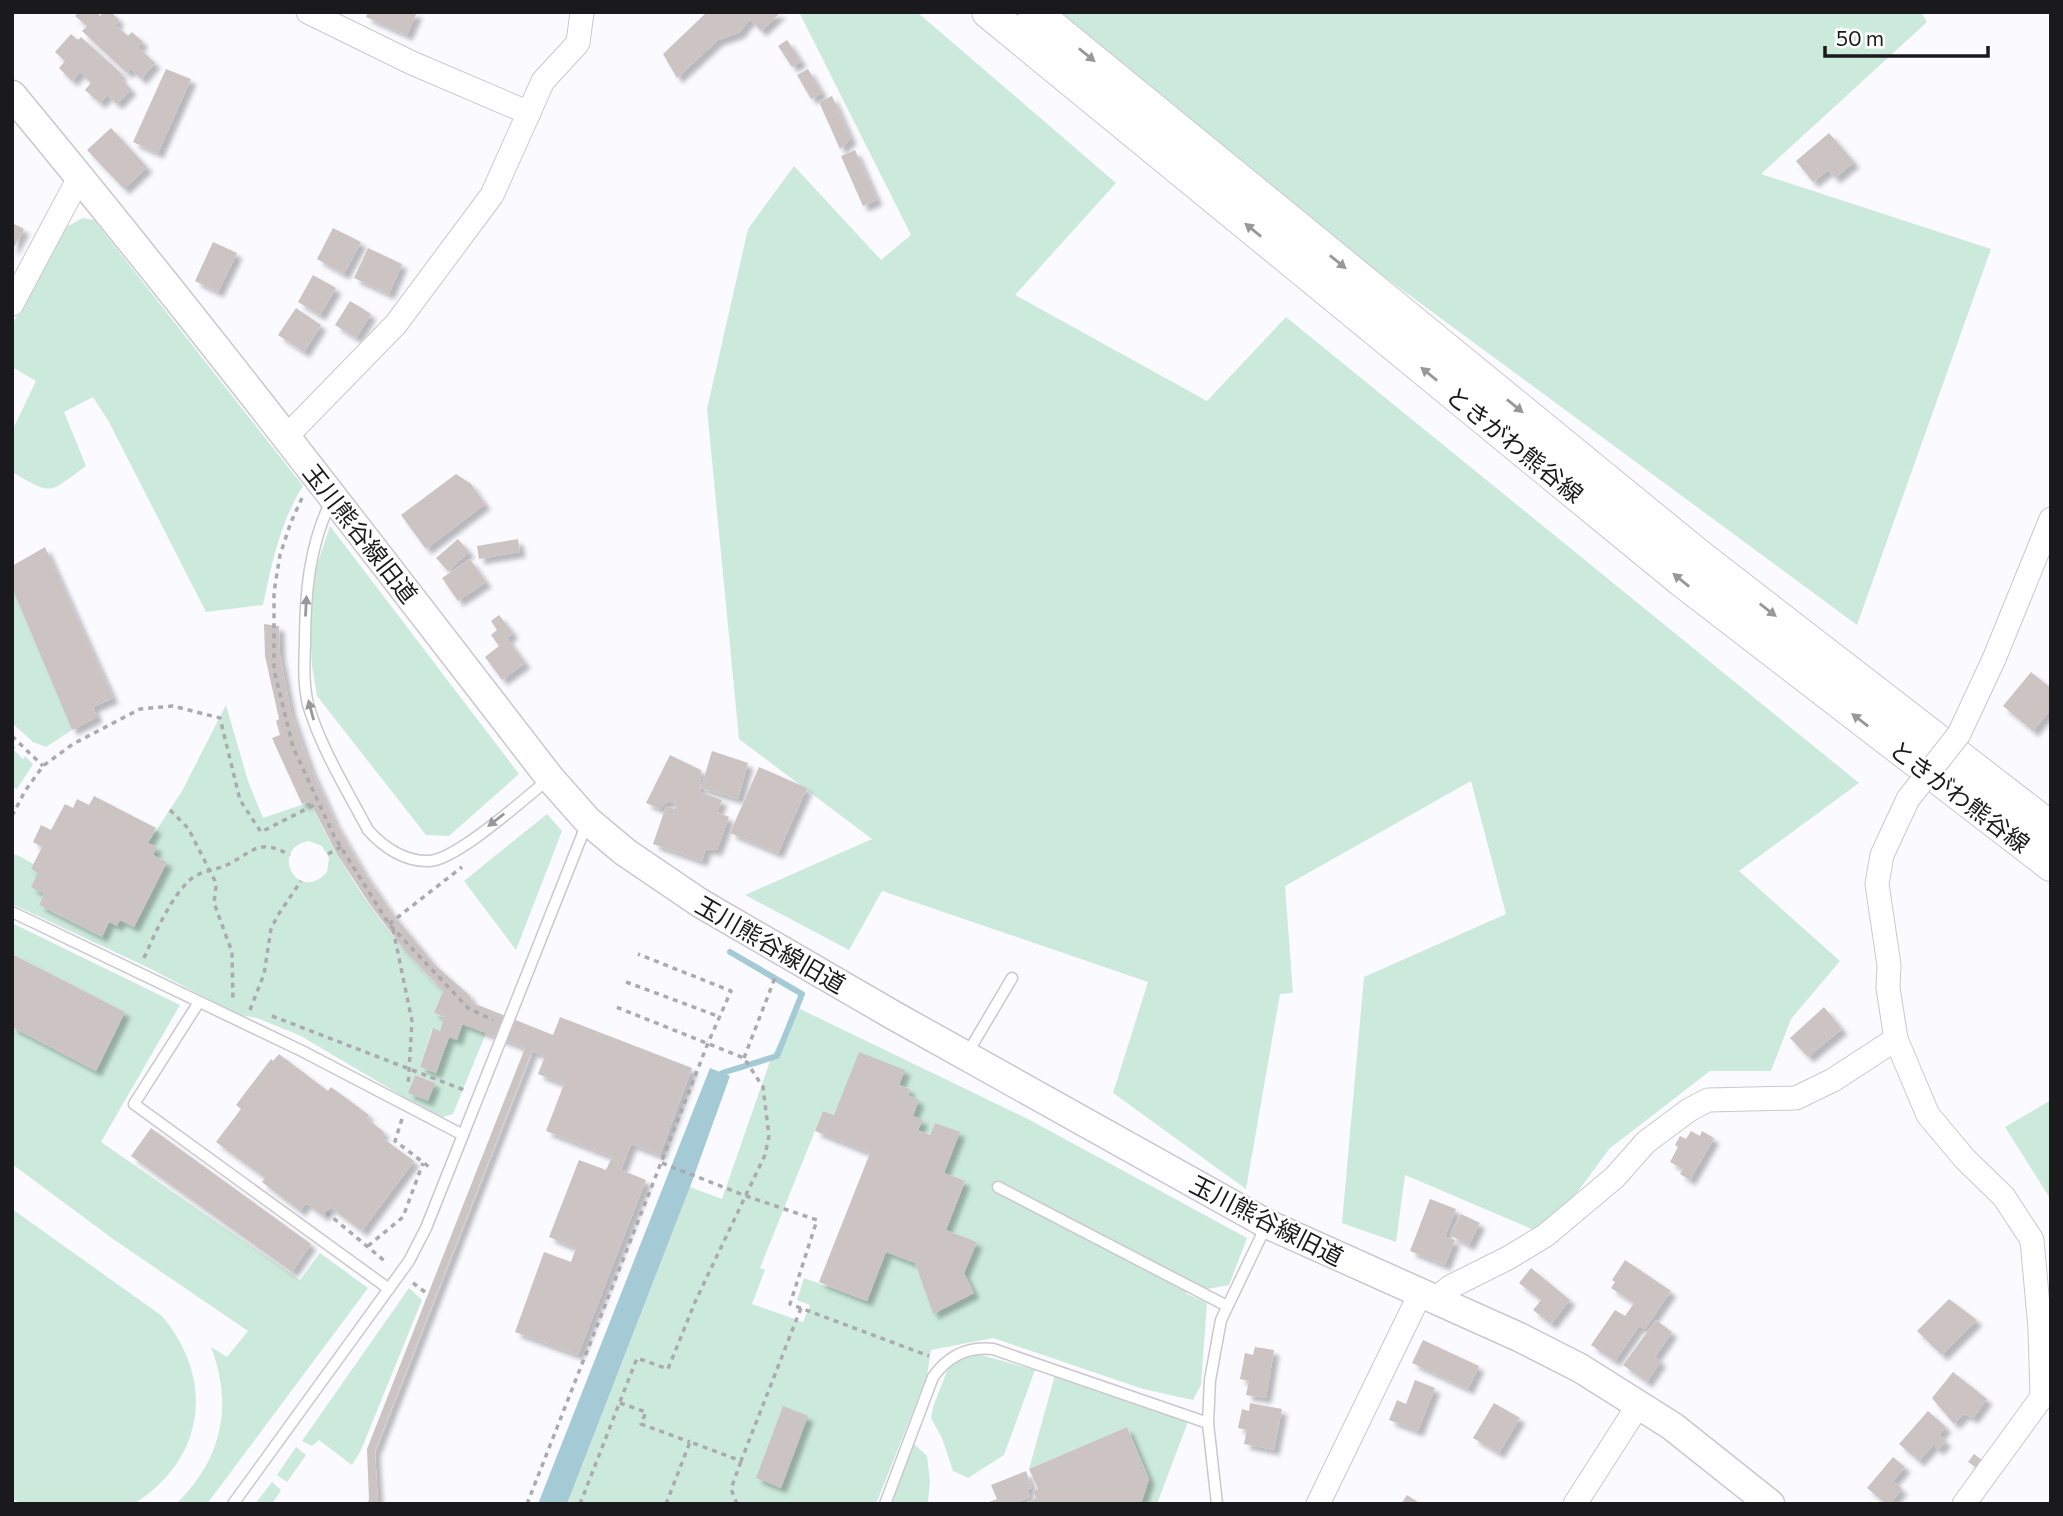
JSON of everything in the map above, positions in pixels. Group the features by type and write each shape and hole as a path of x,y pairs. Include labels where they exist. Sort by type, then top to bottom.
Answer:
{"main road":[{"name":"ときがわ熊谷線","path":"988,12 1681,580 2051,865"},
{"name":"ときがわ熊谷線","path":"1034,12 1698,555 2051,828"}],"street":[{"path":"308,12 412,63 529,113"},
{"path":"286,437 396,324 492,195 543,81 578,43 582,12"},
{"name":"玉川熊谷線旧道","path":"12,95 80,176 286,437 550,778 588,821 658,876 700,903 965,1056 1267,1224 1519,1337 1580,1368 1672,1426 1725,1465 1770,1504"},
{"path":"12,304 80,176"},
{"path":"1964,1504 2042,1397 2040,1328 2032,1240 2004,1197 1965,1159 1928,1115 1896,1039 1877,884 1882,855 1908,799 1959,734 1994,659 2051,519"},
{"path":"1318,1504 1427,1297 1508,1258 1546,1235 1615,1177 1646,1142 1689,1110 1708,1100 1796,1098 1833,1080 1896,1039"},
{"path":"1575,1504 1639,1404"}],"lane":[{"path":"333,497 320,523 311,558 305,601 304,674 309,711 318,733 368,830 377,841 400,855 428,861 443,858 550,778"},
{"path":"233,1504 409,1261 426,1228 588,821"},
{"path":"12,912 231,1017 463,1135"},
{"path":"965,1056 1012,978"},
{"path":"199,1002 134,1104 389,1289"},
{"path":"998,1187 1227,1306"},
{"path":"1217,1504 1208,1423 1210,1380 1221,1320 1267,1224"},
{"path":"885,1504 933,1377 944,1362 979,1347 993,1349 1208,1423"}],"path":[{"path":"303,496 280,555 274,592 274,670 293,747 341,847 393,928 468,1008 506,1027"},
{"path":"12,816 25,791 43,766 74,744 140,709 173,706 220,718 240,800 261,832 318,803"},
{"path":"12,736 43,766"},
{"path":"170,810 187,828 216,886 214,903 232,952 234,995 231,1017"},
{"path":"137,972 176,897 191,879 229,864 251,849 261,846 290,855"},
{"path":"328,855 341,847"},
{"path":"256,1013 249,1012 264,974 271,929 301,881"},
{"path":"393,928 412,1021 410,1069"},
{"path":"527,1504 708,1043 731,991 638,954"},
{"path":"744,1058 779,967"},
{"path":"626,982 720,1017"},
{"path":"580,1504 637,1357 668,1369 695,1302 765,1155 769,1136 763,1087 744,1058 615,1007"},
{"path":"263,1014 479,1096"},
{"path":"367,1246 403,1217 424,1163"},
{"path":"662,1163 817,1220 790,1304 944,1362"},
{"path":"326,1212 425,1292"},
{"path":"737,1504 731,1489 801,1307"},
{"path":"619,1403 646,1412 641,1424 741,1461"},
{"path":"666,1504 691,1442"}],"green space":[{"path":"799,12 917,12 1116,183 1015,295 1207,401 1286,317 1859,783 1739,871 1840,961 1791,1019 1771,1071 1710,1071 1609,1149 1546,1235 1405,1175 1396,1242 1342,1223 1364,977 1506,914 1471,781 1285,886 1293,993 1280,994 1246,1189 1113,1093 1148,982 882,891 849,950 745,895 872,839 739,739 707,409 748,229 794,166 881,260 911,235"},
{"path":"1055,12 1921,12 1927,22 1761,174 1991,249 1857,625 1321,230"},
{"path":"83,218 94,220 303,486 283,528 263,605 206,612 109,422 93,397 64,412 86,466 50,489 12,472 12,431 36,381 12,367 12,325 64,228"},
{"path":"330,526 519,774 449,836 426,835 317,696 310,624 316,568"},
{"path":"12,588 72,730 46,747 33,742 12,723"},
{"path":"226,705 248,781 263,818 310,802 336,853 367,903 403,949 443,991 434,1013 444,1018 440,1031 432,1029 420,1067 436,1073 449,1037 457,1039 463,1024 486,1033 453,1114 439,1118 301,1036 257,1018 239,1015 147,967 12,904 12,861 15,854 34,864 31,869 38,873 44,894 39,905 102,937 109,922 120,920 134,927 167,862 153,855 157,847 148,843 182,791","holes":["309,841 322,846 329,858 327,872 316,880 306,882 297,879 291,872 289,863 290,853 297,846","415,1075 435,1083 408,1093"]},
{"path":"12,744 23,759 25,756 33,764 17,789 12,787"},
{"path":"547,814 562,831 516,950 464,881"},
{"path":"12,923 180,1005 101,1142 300,1280 320,1253 368,1288 207,1504 176,1504 204,1470 219,1431 222,1390 211,1347 227,1357 248,1331 113,1239 12,1164 12,1027 96,1071 125,1012 12,954"},
{"path":"796,1007 1026,1118 1247,1238 1229,1285 1185,1293 1207,1303 1201,1385 1193,1400 1143,1389 993,1338 931,1350 927,1376 876,1504 567,1504 690,1187 722,1199 770,1061","holes":["904,1071 899,1085 910,1089 908,1095 913,1116 922,1120 918,1130 930,1135 935,1123 959,1133 944,1173 965,1182 946,1230 977,1242 964,1273 974,1293 933,1314 915,1263 886,1252 867,1301 804,1278 797,1300 810,1305 803,1322 752,1304 765,1270 760,1268 823,1111 834,1115"]},
{"path":"2051,1100 2051,1200 2005,1127"},
{"path":"12,1209 162,1316 179,1341 190,1366 195,1391 195,1417 188,1441 176,1464 158,1485 134,1504 21,1504 12,1498"},
{"path":"409,1288 422,1300 361,1450 352,1465 319,1440 312,1446 302,1441"},
{"path":"974,1353 1035,1370 1004,1455 968,1478 953,1471 942,1438 931,1418 949,1366"},
{"path":"1055,1375 1189,1419 1157,1504 1141,1504 1149,1479 1127,1427 1029,1469"},
{"path":"914,1444 927,1456 930,1481 927,1504 890,1504"},
{"path":"296,1447 306,1455 287,1482 277,1475"},
{"path":"272,1482 281,1490 272,1504 255,1504"}],"water":[{"path":"710,1068 730,1076 690,1187 567,1504 538,1504"}],"building":[{"path":"79,12 97,12 100,16 104,12 111,12 119,20 115,25 128,36 132,32 143,42 138,47 155,63 141,79 131,69 127,73 82,31 87,26 75,16"},
{"path":"368,12 417,12 407,35 366,17"},
{"path":"707,12 781,12 761,31 750,19 739,33 718,40 677,78 663,54"},
{"path":"71,34 78,40 81,37 122,74 119,77 131,89 117,104 107,95 100,103 85,90 91,83 80,72 72,81 59,68 65,61 55,52"},
{"path":"787,40 801,61 792,67 778,46"},
{"path":"166,69 191,79 158,153 133,142"},
{"path":"808,69 822,93 811,99 797,75"},
{"path":"832,96 851,139 840,149 819,102"},
{"path":"111,128 147,167 124,189 87,150"},
{"path":"1829,133 1854,162 1835,178 1828,170 1813,182 1796,161"},
{"path":"855,150 877,200 863,206 841,156"},
{"path":"12,223 24,229 12,251"},
{"path":"333,228 361,242 344,274 317,259"},
{"path":"213,242 237,253 218,292 195,281"},
{"path":"368,248 402,264 389,294 354,278"},
{"path":"313,275 336,288 320,315 298,302"},
{"path":"350,301 371,314 356,338 335,325"},
{"path":"296,308 321,325 304,352 278,335"},
{"path":"456,474 471,484 485,504 426,549 401,515"},
{"path":"458,539 469,552 448,571 436,558"},
{"path":"518,539 520,552 479,559 477,546"},
{"path":"45,547 113,698 93,707 97,717 72,730 12,588 12,566"},
{"path":"470,559 486,582 458,601 442,578"},
{"path":"499,615 513,633 507,638 525,663 502,680 485,657 499,646 491,635 497,630 491,621"},
{"path":"264,624 279,626 280,655 291,712 310,767 336,824 392,913 435,965 469,995 473,1003 553,1035 560,1017 692,1068 660,1155 631,1144 621,1170 646,1180 578,1355 515,1332 544,1252 571,1262 576,1248 549,1237 579,1160 606,1170 612,1157 546,1131 564,1084 538,1074 545,1056 532,1051 375,1451 378,1504 366,1504 369,1500 367,1449 525,1048 462,1024 457,1040 449,1037 436,1073 420,1067 433,1028 440,1031 444,1017 434,1013 443,991 405,951 369,903 337,854 310,802 302,804 272,738 280,735 276,721 279,719 265,656"},
{"path":"2031,672 2051,688 2051,709 2033,731 2003,706"},
{"path":"712,751 748,763 738,799 701,788"},
{"path":"670,755 701,770 700,792 722,800 717,812 729,817 717,850 706,849 702,861 653,844 666,806 675,809 677,804 668,801 660,809 646,803"},
{"path":"759,767 807,788 778,853 730,833"},
{"path":"94,796 156,828 148,843 157,847 153,855 167,862 134,927 120,920 117,926 109,922 102,937 39,905 44,894 31,887 38,873 31,869 42,847 33,842 41,825 51,830 65,804 73,808 77,799 89,805"},
{"path":"12,954 125,1012 96,1071 12,1027"},
{"path":"1824,1007 1842,1029 1808,1057 1790,1038"},
{"path":"859,1052 905,1070 899,1085 910,1089 908,1095 919,1100 913,1116 923,1120 918,1130 930,1135 935,1123 960,1132 944,1173 965,1181 946,1230 977,1242 964,1273 974,1293 933,1314 915,1263 886,1252 867,1301 819,1282 870,1153 815,1131 823,1111 834,1115"},
{"path":"279,1054 328,1091 331,1087 369,1115 366,1118 384,1132 381,1137 414,1161 362,1231 330,1207 323,1216 306,1203 300,1211 262,1182 265,1178 216,1142 241,1109 236,1105 271,1059 273,1061"},
{"path":"415,1075 435,1083 428,1101 408,1093"},
{"path":"151,1128 311,1244 292,1272 131,1156"},
{"path":"1691,1131 1700,1136 1702,1131 1714,1138 1690,1180 1680,1174 1683,1169 1670,1162 1680,1136 1686,1139"},
{"path":"1430,1199 1456,1209 1445,1237 1455,1240 1445,1265 1410,1251"},
{"path":"1461,1214 1480,1223 1469,1245 1450,1235"},
{"path":"1625,1260 1671,1291 1645,1329 1639,1326 1615,1361 1591,1345 1615,1310 1625,1316 1634,1303 1611,1288 1615,1282 1612,1280"},
{"path":"1531,1268 1570,1300 1551,1324 1533,1310 1541,1300 1519,1283"},
{"path":"1949,1299 1977,1320 1942,1355 1917,1331"},
{"path":"1656,1320 1672,1332 1655,1357 1661,1361 1647,1382 1623,1365"},
{"path":"1423,1340 1479,1366 1468,1389 1412,1363"},
{"path":"1255,1347 1274,1350 1266,1398 1246,1395 1249,1381 1240,1379 1245,1353 1253,1355"},
{"path":"1953,1372 1987,1399 1973,1418 1964,1414 1954,1424 1932,1398"},
{"path":"1415,1380 1435,1388 1418,1431 1389,1420 1397,1400 1406,1404"},
{"path":"1250,1403 1282,1409 1274,1450 1244,1444 1247,1430 1238,1428 1242,1409 1249,1411"},
{"path":"1494,1403 1520,1418 1499,1453 1473,1438"},
{"path":"783,1406 808,1416 781,1488 756,1478"},
{"path":"1928,1411 1946,1427 1939,1435 1946,1441 1938,1450 1933,1445 1919,1461 1899,1444"},
{"path":"1127,1427 1149,1479 1141,1504 1023,1504 1036,1498 1033,1491 1038,1489 1029,1469"},
{"path":"1974,1454 1982,1460 1977,1468 1968,1462"},
{"path":"1893,1457 1905,1467 1893,1481 1902,1489 1890,1504 1886,1504 1867,1488"},
{"path":"1026,1471 1032,1488 1027,1490 1030,1497 1013,1504 984,1504 997,1499 991,1485"},
{"path":"1407,1495 1421,1504 1401,1504"}],"waterway":[{"path":"720,1078 722,1073 777,1056 802,994 730,952"}]}
